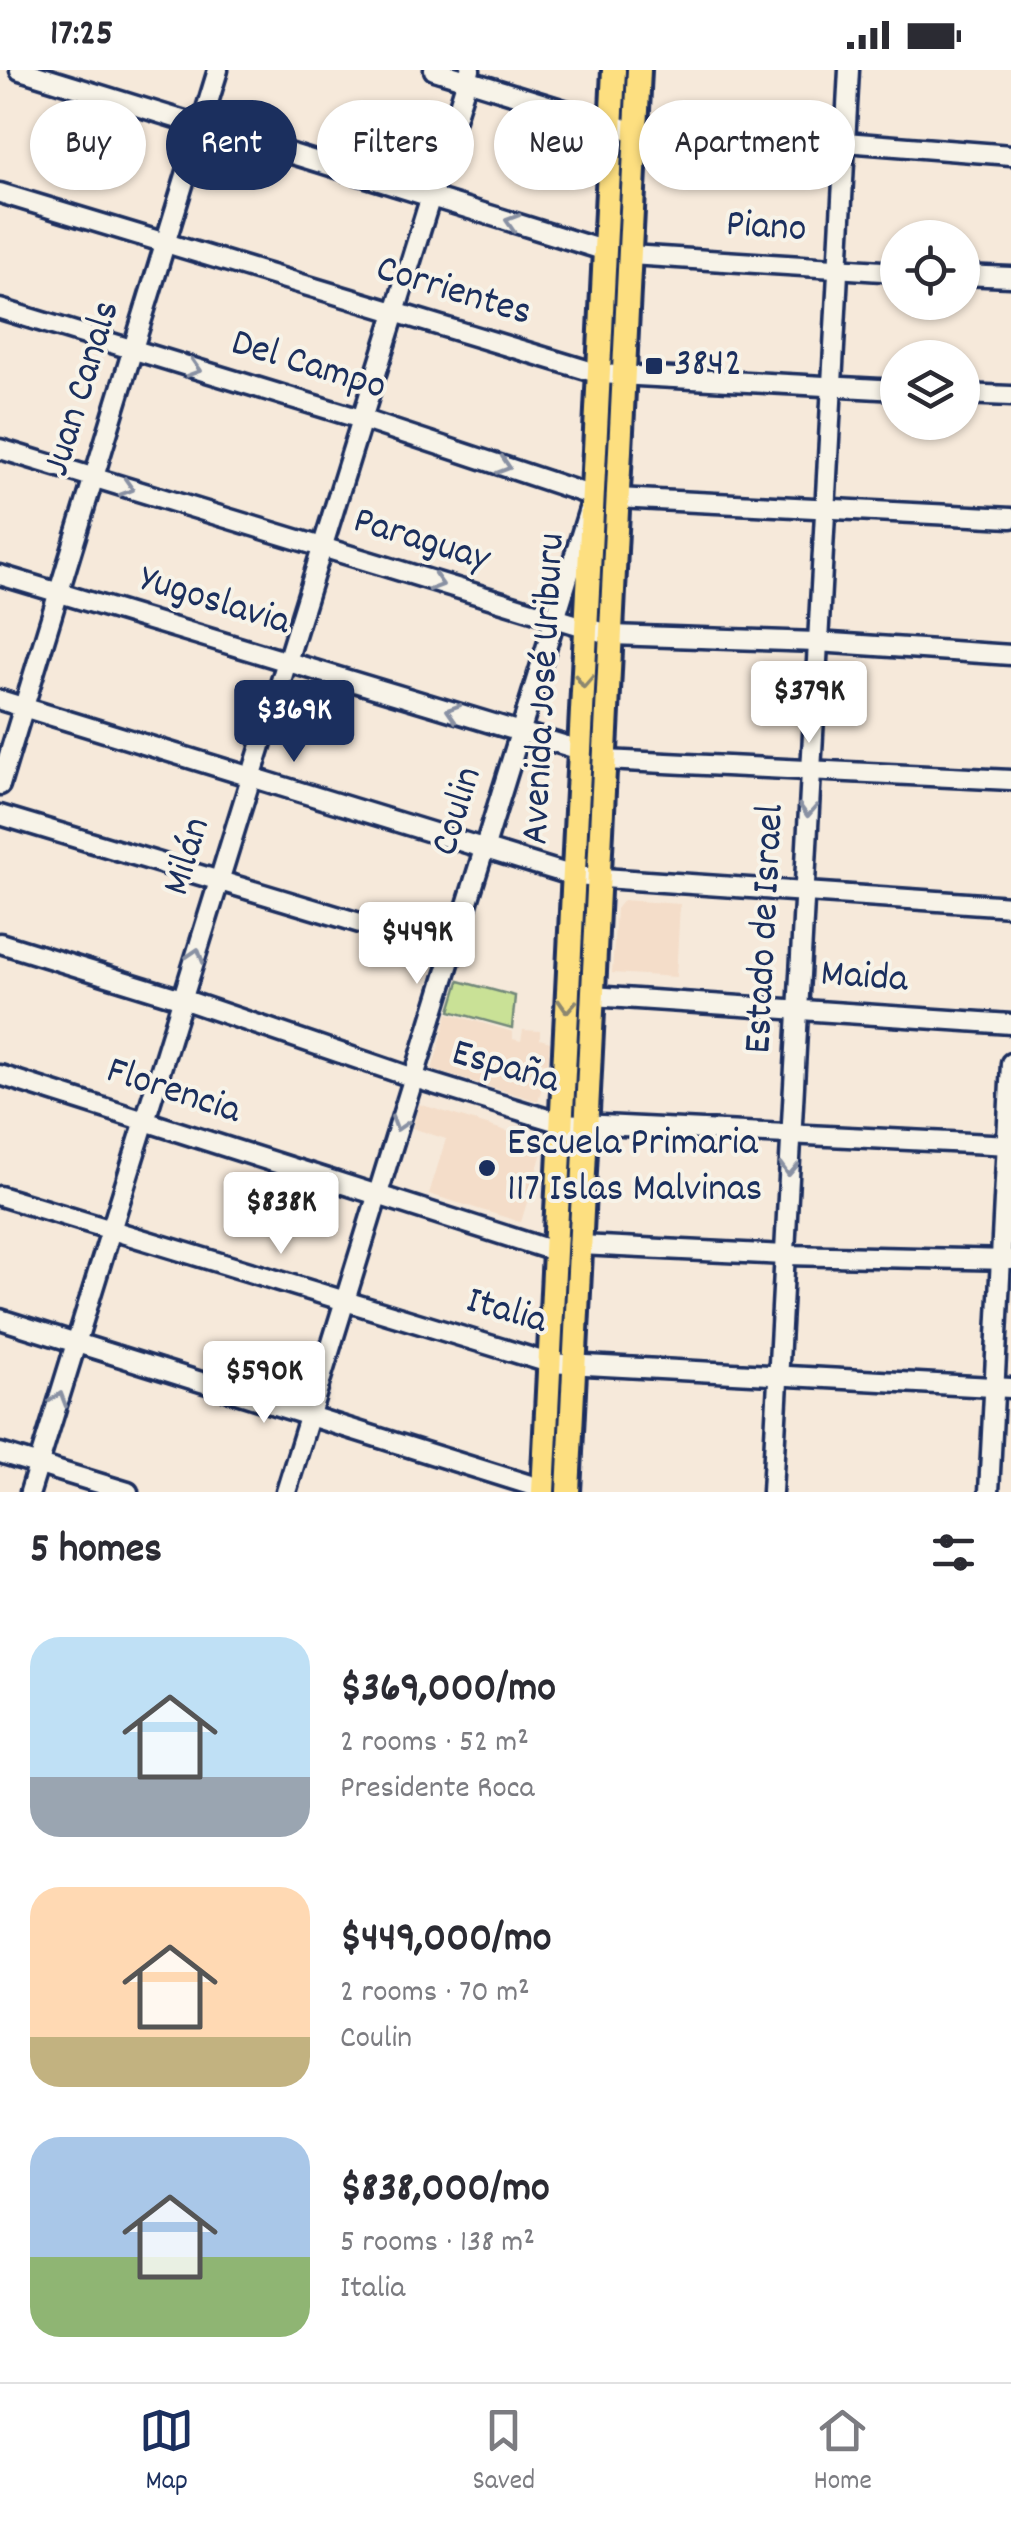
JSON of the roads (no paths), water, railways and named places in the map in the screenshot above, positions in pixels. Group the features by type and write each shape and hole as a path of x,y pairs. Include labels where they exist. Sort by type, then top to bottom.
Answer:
{"main road":[{"name":"Avenida José Uriburu","path":"613,100 614,70"},
{"name":"Avenida José Uriburu","path":"568,1492 639,70"},
{"name":"Avenida José Uriburu","path":"543,1490 609,190"}],"street":[{"path":"20,70 166,115"},
{"name":"Juan Canals","path":"208,100 218,70"},
{"path":"434,70 468,75 541,100"},
{"name":"Estado de Israel","path":"847,100 849,70"},
{"name":"Milán","path":"30,1492 468,75"},
{"path":"619,126 639,132"},
{"path":"855,143 1011,155"},
{"path":"297,156 606,251"},
{"name":"Juan Canals","path":"0,785 181,190"},
{"name":"Estado de Israel","path":"772,1492 842,190"},
{"name":"Corrientes","path":"0,193 600,374 880,389"},
{"name":"Piano","path":"630,256 880,271"},
{"path":"980,276 1011,277"},
{"name":"Del Campo","path":"0,310 361,419 593,496"},
{"path":"980,395 1011,396"},
{"name":"Paraguay","path":"0,449 611,635 817,642 1011,655"},
{"name":"Coulin","path":"286,1492 593,496"},
{"path":"618,498 1011,518"},
{"name":"Yugoslavia","path":"0,575 580,750"},
{"path":"0,700 574,876 1011,906"},
{"path":"605,760 1011,780"},
{"path":"0,815 453,952"},
{"name":"España","path":"0,943 182,998 414,1078 561,1123 1009,1145"},
{"name":"Maida","path":"592,996 1011,1024"},
{"path":"988,1492 1002,1388 1011,1063"},
{"name":"Florencia","path":"0,1075 554,1250"},
{"name":"Italia","path":"0,1196 549,1363 1002,1388"},
{"path":"580,1245 784,1255 1006,1259"},
{"path":"0,1318 543,1490"},
{"path":"0,1453 128,1492"}],"place":[{"name":"3842","path":"654,366"},
{"name":"Escuela Primaria 117 Islas Malvinas","path":"487,1168"}]}
